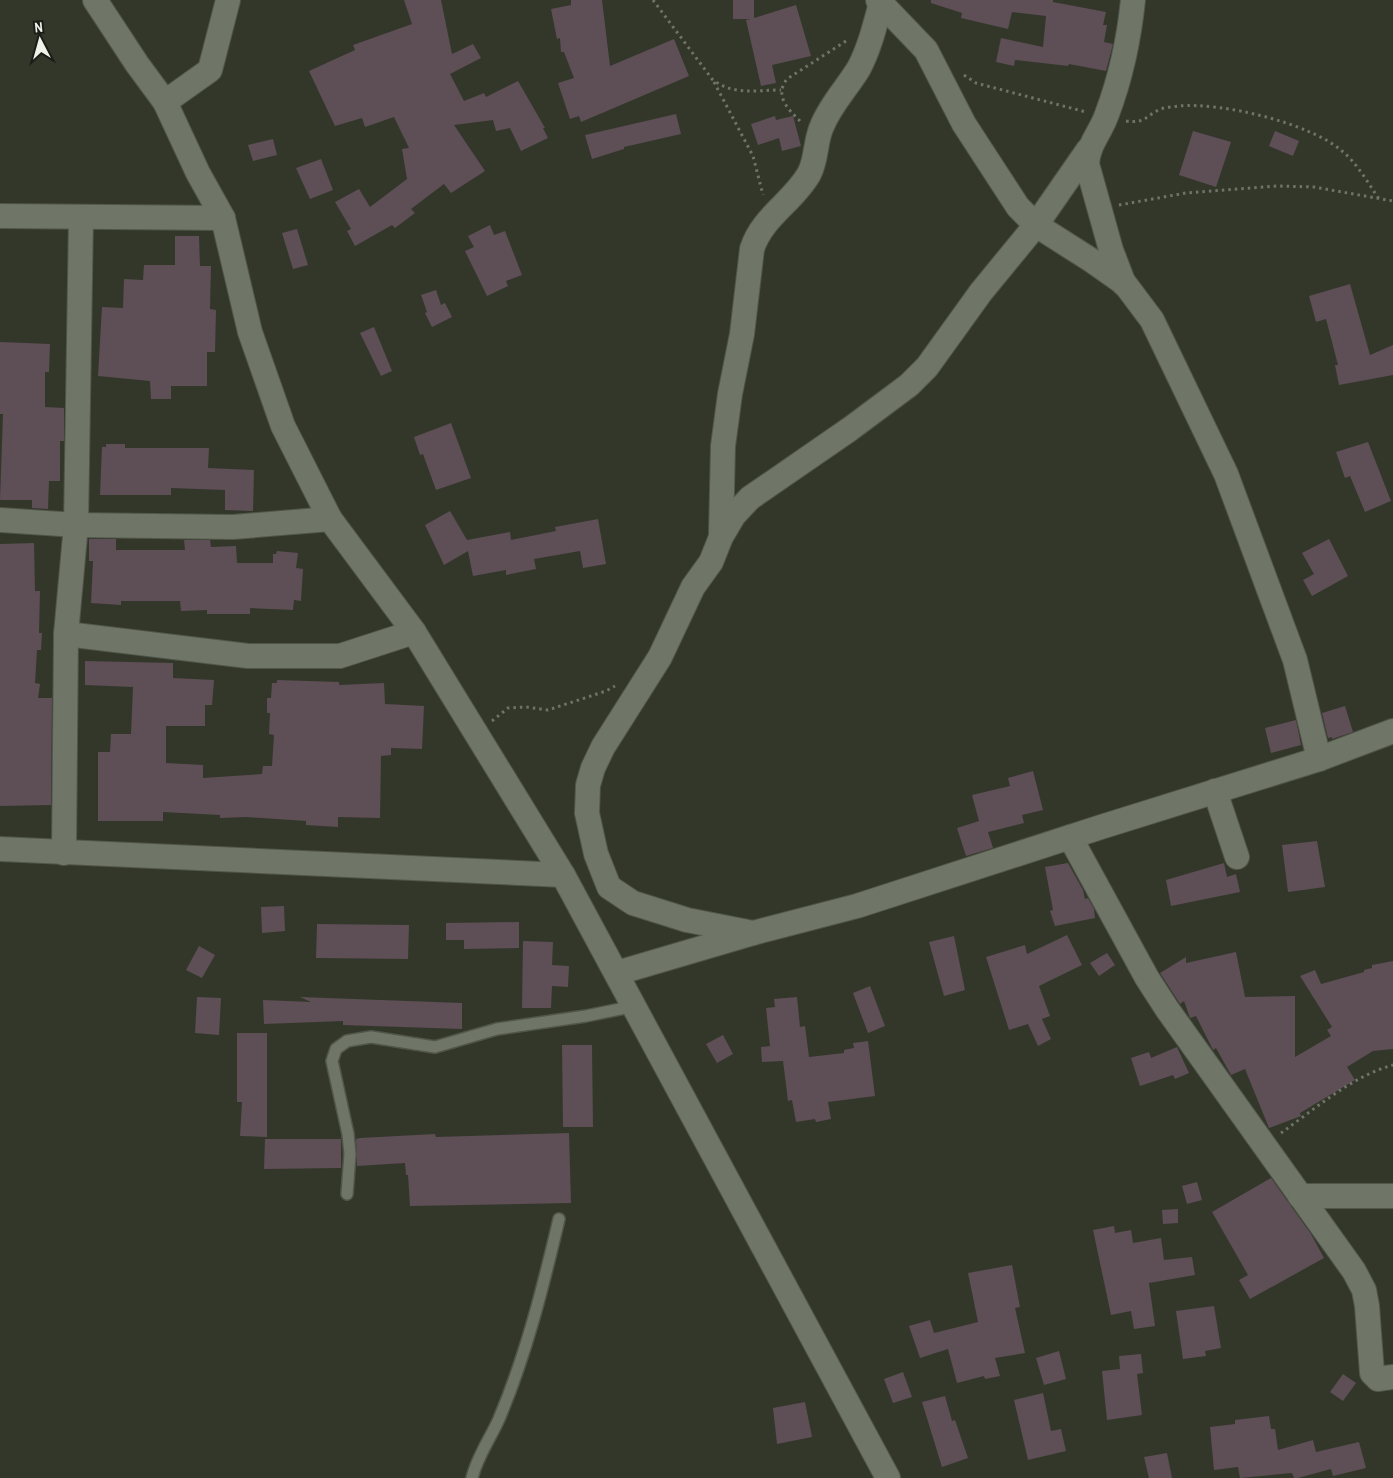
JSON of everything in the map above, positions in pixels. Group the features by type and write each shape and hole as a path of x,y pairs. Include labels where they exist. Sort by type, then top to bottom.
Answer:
{"street":[{"path":"96,0 137,64 165,102 198,173 223,218 256,351 283,426 330,519 414,632 563,875 888,1478"},
{"path":"165,102 210,70 228,0"},
{"path":"754,933 687,920 633,903 609,886 596,854 587,813 588,785 603,747 660,657 693,587 711,562 721,536 734,515 750,498 909,386 927,367 981,292 1036,225 1088,150 1106,117 1118,81 1129,36 1134,0"},
{"path":"721,536 722,446 742,334 752,249 756,237 767,220 809,173 818,138 830,110 858,68 871,41 879,1"},
{"path":"879,1 926,50 964,124 1018,207 1036,225 1125,284"},
{"path":"1088,150 1089,176 1125,284 1152,320 1226,474 1295,660 1319,759"},
{"path":"0,216 223,218"},
{"path":"64,853 66,634 76,525 81,218"},
{"path":"0,520 76,525 233,527 330,519"},
{"path":"66,634 248,656 340,656 414,632"},
{"path":"617,973 754,933 857,906 1319,759 1393,731"},
{"path":"1215,791 1237,857"},
{"path":"1070,837 1152,986 1354,1271 1364,1290 1370,1326 1372,1373 1378,1379 1393,1377"},
{"path":"0,850 563,875"},
{"path":"1300,1196 1393,1196"}],"lane":[{"path":"347,1194 350,1154 348,1134 332,1061 336,1049 341,1044 371,1037 436,1047 497,1029 586,1016 635,1006"},
{"path":"472,1478 475,1466 499,1420 538,1308 560,1219"}],"path":[{"path":"653,0 712,79 753,156 759,176 767,220"},
{"path":"818,138 785,104 781,90 787,79 847,41 862,39 871,41"},
{"path":"961,74 976,83 1128,122 1142,122 1160,110 1182,106 1224,108 1251,112 1318,136 1333,144 1358,169 1379,199"},
{"path":"712,79 723,88 735,90 781,90"},
{"path":"1099,209 1186,193 1278,186 1314,187 1393,201"},
{"path":"478,737 508,708 526,707 543,710 558,708 606,692 622,682"},
{"path":"1265,1144 1337,1093 1378,1069 1393,1065"}],"building":[{"path":"404,0 441,0 452,54 473,44 481,58 450,74 464,101 484,93 486,97 518,81 545,128 543,128 548,138 521,151 510,128 496,131 493,120 454,125 485,171 451,193 444,184 411,209 415,213 395,228 392,225 355,246 347,231 351,229 335,202 359,189 370,207 407,179 402,149 409,148 394,117 365,127 362,118 335,126 309,71 355,50 353,45 412,24"},
{"path":"571,0 602,0 610,66 674,39 689,76 581,122 579,116 570,119 558,83 574,78 564,52 561,52 560,38 557,39 551,9 571,5"},
{"path":"733,0 754,0 754,18 796,5 811,56 772,65 776,83 761,86 746,20 750,19 733,19"},
{"path":"931,0 1053,0 1053,2 1106,12 1103,25 1107,25 1104,42 1113,44 1106,71 1069,64 1068,66 1015,60 1014,66 996,62 1001,38 1043,47 1046,16 1012,12 1008,29 961,18 962,13 931,3"},
{"path":"676,114 681,134 624,147 624,149 592,159 585,135"},
{"path":"775,116 776,120 793,116 801,146 782,151 779,138 758,145 751,124"},
{"path":"1193,131 1231,142 1216,187 1179,175"},
{"path":"1275,131 1299,141 1293,156 1269,146"},
{"path":"273,139 277,155 253,161 248,145"},
{"path":"321,159 333,190 310,199 296,168"},
{"path":"490,225 494,235 505,231 522,275 506,281 508,286 487,296 465,251 474,247 468,236"},
{"path":"297,229 308,265 293,269 282,233"},
{"path":"175,236 199,236 200,266 211,266 210,309 216,310 215,352 207,352 207,386 171,386 171,399 151,399 150,381 98,376 102,307 123,308 124,279 143,280 144,265 175,265"},
{"path":"1350,284 1370,355 1393,345 1393,375 1339,385 1335,365 1338,365 1326,319 1316,322 1309,296"},
{"path":"436,290 441,305 445,303 452,317 432,327 425,313 427,312 421,295"},
{"path":"374,327 392,371 381,376 360,333"},
{"path":"0,342 50,344 49,372 45,372 45,407 64,408 64,441 60,441 60,481 49,481 48,509 32,508 32,500 0,500 3,414 0,414"},
{"path":"451,423 471,478 436,490 423,454 420,455 414,437"},
{"path":"1368,442 1391,501 1365,512 1350,476 1345,478 1336,452"},
{"path":"106,444 125,444 125,448 209,448 208,468 254,470 253,511 225,510 225,490 171,488 171,495 100,495 102,447 106,447"},
{"path":"450,511 467,540 510,532 511,540 556,531 555,527 598,519 606,564 583,568 580,551 534,559 536,569 506,575 506,570 473,576 468,551 444,565 425,525"},
{"path":"89,539 116,539 116,550 185,550 184,540 210,540 211,547 236,546 237,563 273,563 273,554 276,554 277,551 298,553 296,568 303,569 301,601 294,600 293,610 250,608 250,614 207,614 207,610 181,611 180,601 121,601 121,605 91,603 93,561 89,561"},
{"path":"1329,539 1348,576 1312,596 1303,580 1314,574 1302,553"},
{"path":"34,543 35,591 40,591 39,633 42,633 41,650 37,650 35,683 40,684 38,698 52,698 51,805 0,806 0,544"},
{"path":"85,661 173,663 173,678 214,680 212,705 205,705 205,726 166,726 166,763 203,765 203,778 262,774 263,766 272,766 274,735 269,734 270,713 267,713 267,698 271,698 272,683 277,683 277,680 339,682 339,685 384,683 385,704 424,706 422,749 391,748 391,755 381,756 380,818 338,817 338,827 306,825 306,821 246,817 220,818 220,815 163,812 163,821 98,821 98,752 110,752 111,734 131,734 133,687 85,685"},
{"path":"1345,706 1353,732 1332,739 1332,737 1328,738 1322,713"},
{"path":"1296,720 1301,745 1271,753 1265,728"},
{"path":"1033,771 1043,810 1022,815 1024,823 988,832 993,848 966,856 957,828 979,821 972,795 1010,786 1008,778"},
{"path":"1317,841 1325,887 1288,892 1282,845"},
{"path":"1068,863 1083,890 1085,899 1088,898 1094,909 1095,918 1055,926 1050,911 1053,910 1045,867"},
{"path":"1224,863 1227,877 1236,874 1240,892 1171,906 1166,880"},
{"path":"284,906 285,931 262,933 261,907"},
{"path":"519,922 519,948 464,949 464,940 446,940 446,923"},
{"path":"317,924 409,925 408,959 316,958"},
{"path":"1067,935 1082,965 1039,986 1050,1016 1042,1019 1051,1039 1038,1046 1028,1024 1009,1030 986,957 1025,945 1027,954"},
{"path":"954,936 965,990 944,996 929,942"},
{"path":"523,941 553,942 552,965 569,966 568,987 552,986 551,1008 522,1008"},
{"path":"199,946 215,955 202,978 186,970"},
{"path":"1236,952 1245,997 1295,996 1295,1057 1331,1036 1327,1030 1332,1027 1300,976 1315,970 1321,984 1364,972 1364,970 1372,968 1372,965 1393,961 1393,1049 1373,1051 1347,1067 1355,1080 1300,1113 1301,1116 1269,1128 1245,1069 1231,1075 1216,1048 1213,1050 1196,1016 1190,1018 1184,1001 1180,1004 1160,973 1186,957 1186,963"},
{"path":"1107,953 1115,965 1099,976 1090,963"},
{"path":"870,986 885,1026 868,1033 853,993"},
{"path":"197,997 221,998 219,1035 195,1033"},
{"path":"300,997 462,1003 462,1029 343,1025 343,1021 264,1024 263,1000 311,1002"},
{"path":"797,997 800,1027 805,1026 809,1057 844,1053 844,1050 854,1048 853,1043 868,1041 875,1096 828,1102 831,1119 816,1122 815,1119 796,1122 792,1100 788,1101 783,1061 762,1062 761,1047 770,1046 766,1008 775,1007 774,999"},
{"path":"237,1033 267,1033 267,1137 240,1136 242,1102 237,1102"},
{"path":"723,1035 733,1054 717,1063 706,1044"},
{"path":"562,1045 592,1045 593,1127 563,1127"},
{"path":"1177,1047 1189,1073 1175,1079 1173,1075 1140,1086 1131,1058 1149,1052 1151,1058"},
{"path":"569,1133 571,1203 410,1206 408,1175 406,1175 405,1163 357,1166 356,1139 360,1138 435,1134 436,1137"},
{"path":"265,1139 341,1139 341,1168 264,1169"},
{"path":"1271,1178 1311,1234 1324,1258 1250,1299 1239,1280 1248,1275 1212,1212"},
{"path":"1197,1182 1202,1200 1187,1204 1182,1186"},
{"path":"1178,1209 1178,1223 1163,1224 1162,1210"},
{"path":"1114,1226 1115,1233 1131,1230 1133,1243 1161,1238 1164,1260 1192,1257 1195,1275 1149,1283 1155,1326 1134,1329 1131,1311 1111,1315 1093,1230"},
{"path":"1012,1265 1020,1307 1015,1308 1025,1353 995,1358 1000,1376 985,1379 984,1376 957,1383 948,1349 920,1358 909,1326 930,1320 934,1333 978,1322 968,1273"},
{"path":"1214,1306 1221,1348 1205,1351 1206,1356 1183,1359 1176,1311"},
{"path":"1059,1351 1066,1379 1044,1385 1036,1358"},
{"path":"1141,1354 1143,1373 1137,1374 1142,1415 1107,1420 1102,1371 1120,1369 1119,1356"},
{"path":"903,1372 912,1397 893,1403 884,1379"},
{"path":"1343,1374 1356,1383 1343,1401 1330,1392"},
{"path":"1043,1393 1051,1431 1061,1429 1066,1451 1028,1460 1014,1400"},
{"path":"945,1396 952,1421 955,1420 968,1458 942,1467 922,1402"},
{"path":"805,1402 812,1437 777,1444 773,1408"},
{"path":"1269,1416 1271,1429 1275,1429 1278,1450 1313,1440 1316,1452 1359,1442 1366,1468 1333,1476 1331,1469 1298,1478 1294,1478 1292,1473 1240,1478 1238,1467 1214,1470 1210,1427 1235,1424 1235,1420"},
{"path":"1167,1453 1172,1478 1149,1478 1144,1457"}]}
